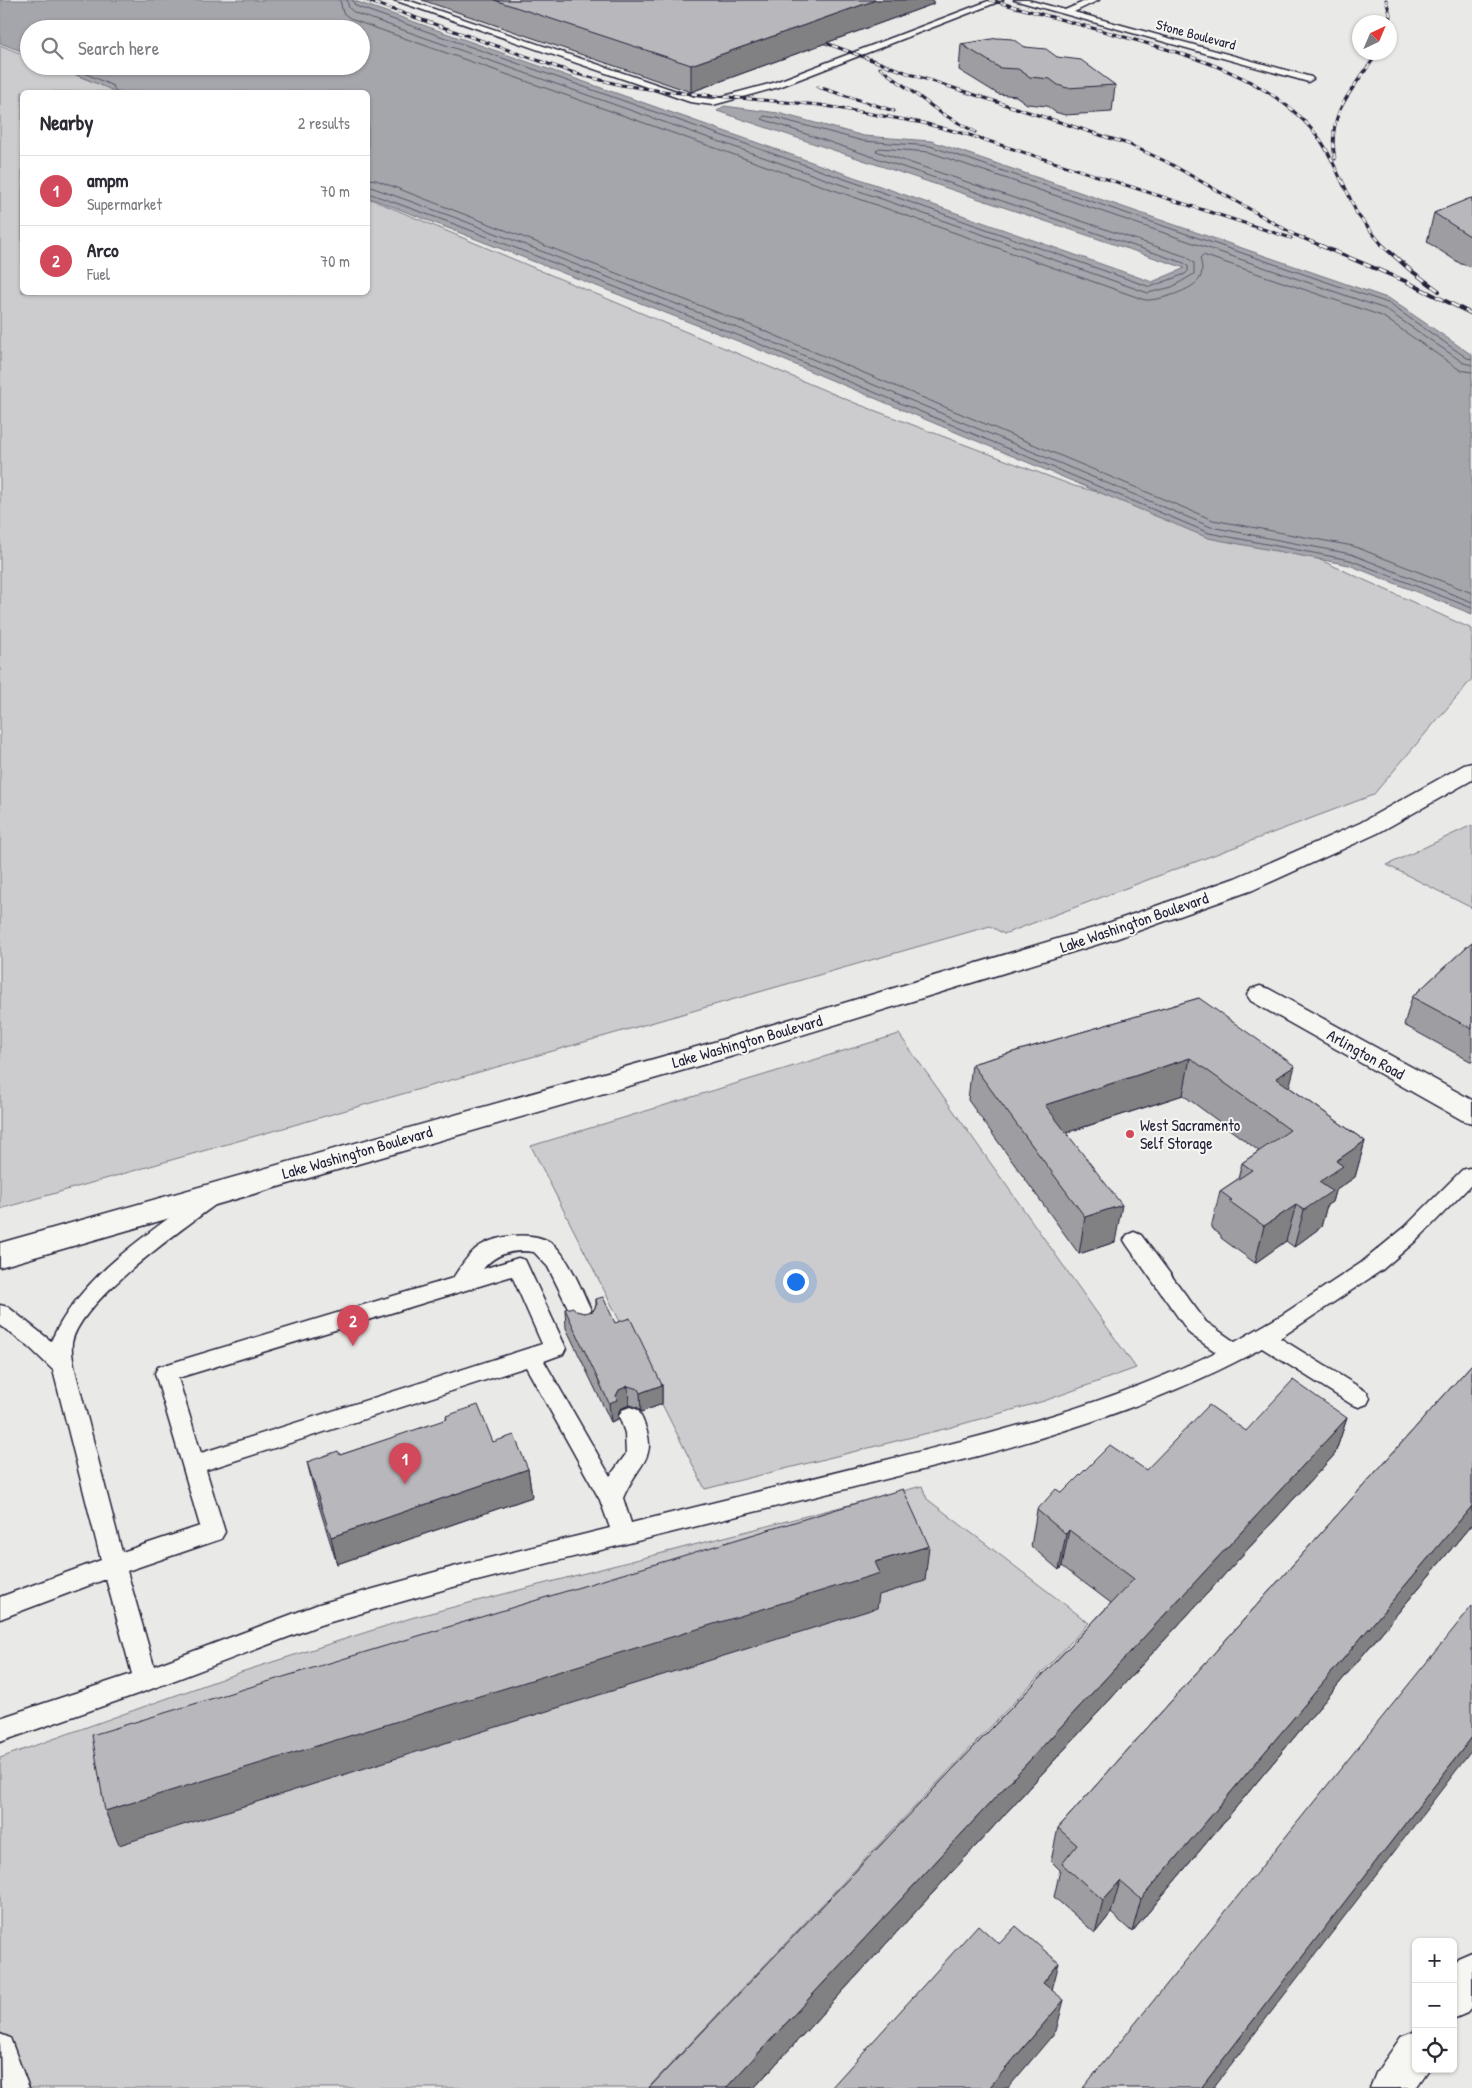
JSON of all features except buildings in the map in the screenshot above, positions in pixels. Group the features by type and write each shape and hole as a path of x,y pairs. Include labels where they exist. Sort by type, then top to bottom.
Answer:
{"main road":[{"name":"Lake Washington Boulevard","path":"0,1255 723,1049 1106,933 1244,884 1369,828 1472,770"},
{"name":"Arlington Road","path":"1260,996 1472,1113"},
{"path":"1457,1993 1472,1972"},
{"path":"1391,2088 1412,2058"}],"lane":[{"path":"398,0 693,100 714,102 776,85 999,0"},
{"name":"Stone Boulevard","path":"1018,0 1308,79"},
{"path":"1065,13 1095,0"},
{"path":"0,1730 146,1680 319,1615 453,1577 978,1448 1056,1426 1124,1401 1234,1353 1263,1338 1373,1266 1417,1229 1469,1175"},
{"path":"146,1680 114,1565 63,1366 61,1342 80,1309 106,1280 158,1236 219,1192"},
{"path":"1134,1240 1198,1328 1234,1353"},
{"path":"461,1283 486,1251 519,1242 534,1243 545,1248 555,1261 586,1322"},
{"path":"0,1608 114,1565 214,1532 192,1465 166,1373 518,1266 555,1348 192,1465"},
{"path":"0,1313 37,1341 63,1366"},
{"path":"1263,1338 1359,1398"},
{"path":"531,1357 611,1498 624,1536"},
{"path":"611,1498 615,1486 634,1463 640,1448 638,1435 630,1416"},
{"path":"0,2048 15,2088"}],"shaded area":[{"path":"0,45 20,53 20,75 76,75 114,90 20,90 20,295 370,295 370,199 855,403 1074,486 1261,533 1472,629 1472,679 1373,795 1004,934 990,926 0,1209"},
{"path":"1472,825 1472,908 1387,865"},
{"path":"899,1034 1136,1368 1044,1401 948,1428 705,1489 531,1146"},
{"path":"922,1486 927,1499 1089,1623 648,2088 0,2088 0,1758 241,1672 411,1618"}],"water":[{"path":"0,0 352,0 1152,282 1185,268 717,111 724,106 778,113 864,136 931,141 1390,299 1472,355 1472,614 1349,565 1208,538 748,345 370,198 370,90 111,90 77,75 370,75 370,20 20,20 20,51 0,43"}],"railway":[{"path":"365,0 577,74 621,85 670,92 820,105 923,123 969,135"},
{"path":"990,0 1168,50 1223,69 1249,81 1273,95 1315,133 1328,152 1344,186"},
{"path":"1386,0 1390,15"},
{"path":"812,38 913,75 1128,144 1167,162 1295,235 1322,246"},
{"path":"1335,159 1333,142 1338,114 1344,101 1372,60"},
{"path":"880,68 941,113 975,132"},
{"path":"818,87 894,111"},
{"path":"963,133 1291,238"},
{"path":"1342,180 1357,214 1383,246"},
{"path":"1319,245 1405,281 1472,314"},
{"path":"1383,246 1409,269 1439,291"}],"place":[{"name":"West Sacramento Self Storage","path":"1130,1134"},
{"name":"Arco","path":"353,1346"},
{"name":"ampm","path":"405,1484"}]}
